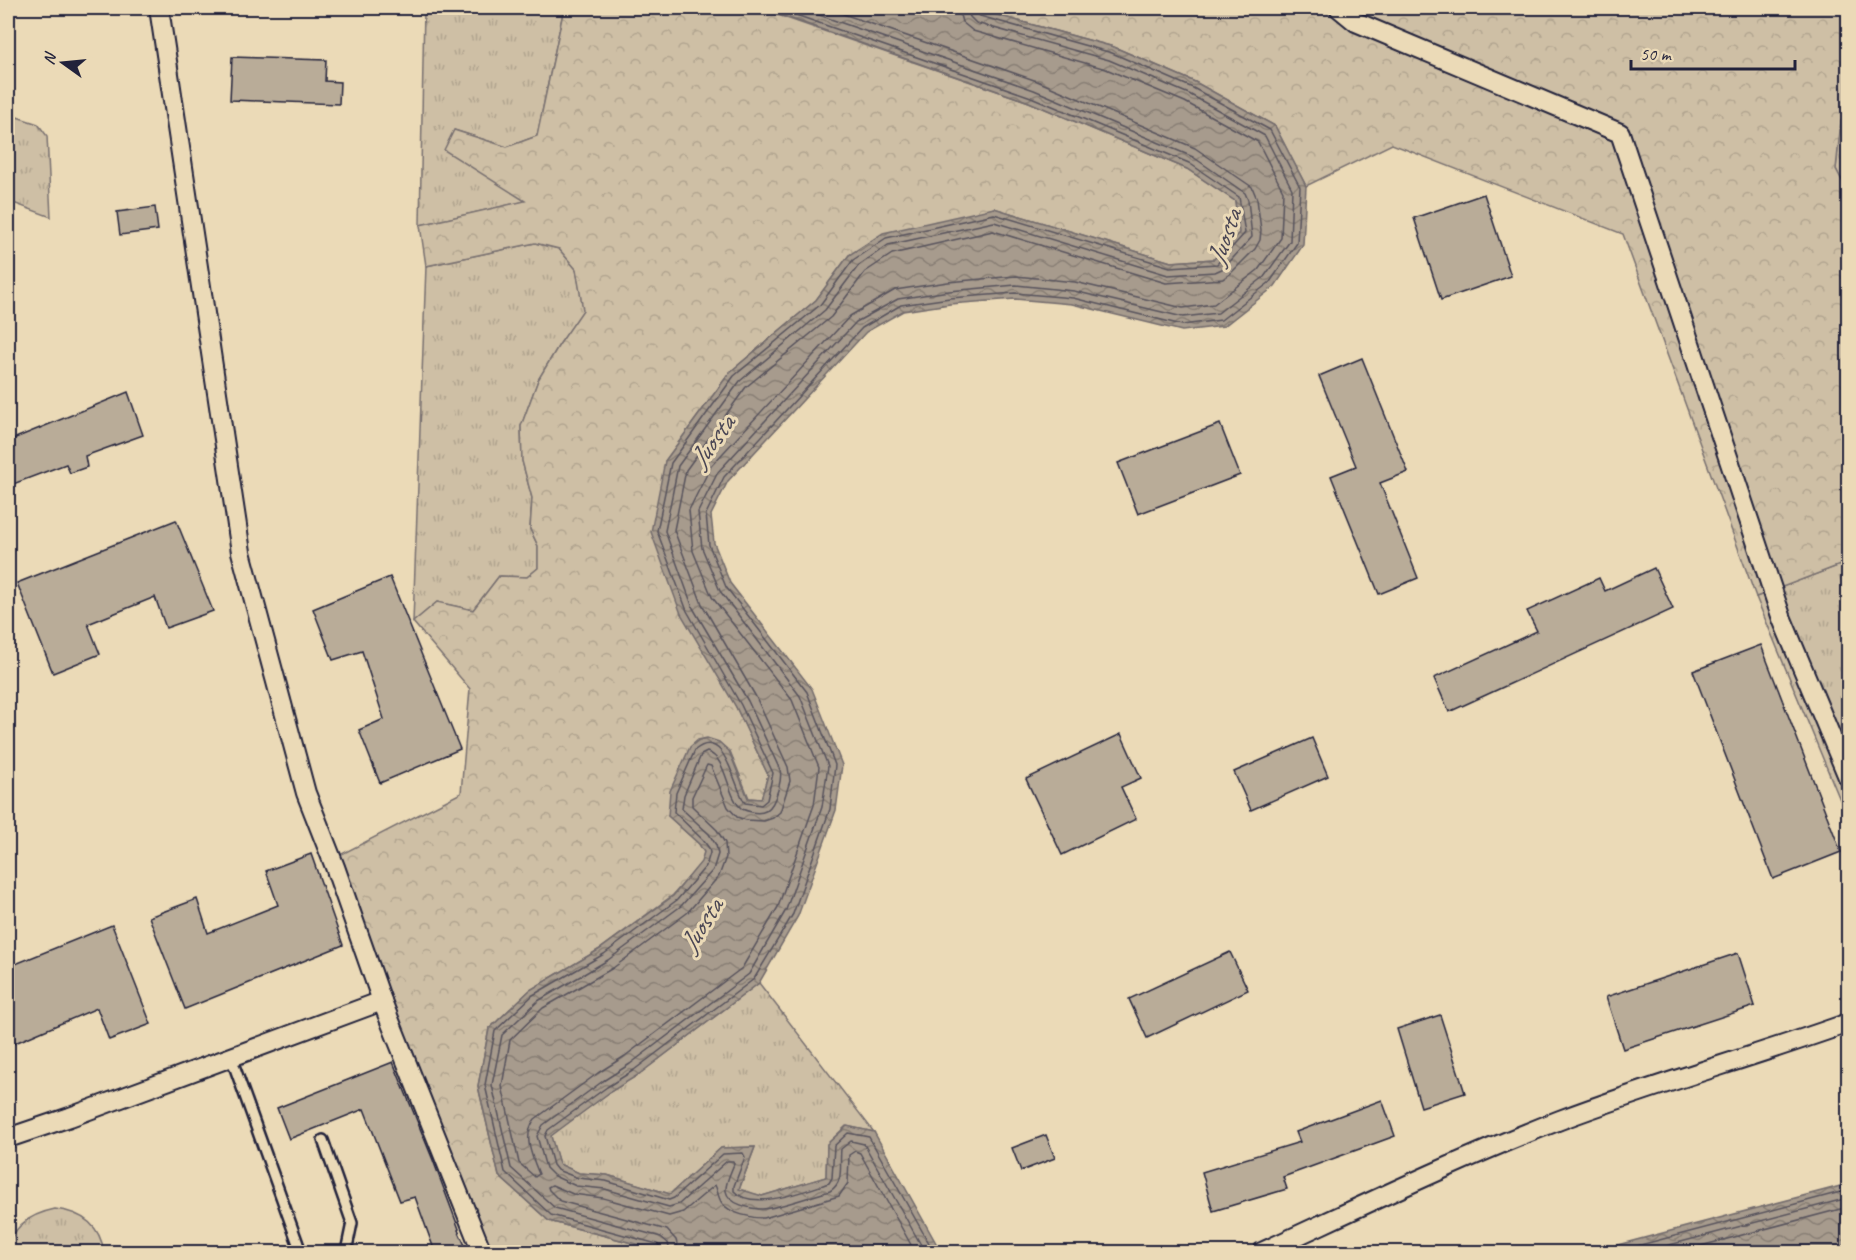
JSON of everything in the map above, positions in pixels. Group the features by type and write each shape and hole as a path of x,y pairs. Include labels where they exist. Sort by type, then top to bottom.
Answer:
{"street":[{"path":"159,8 241,552 306,793 335,867 382,1001 482,1252"},
{"path":"1339,8 1356,22 1620,133 1782,619 1848,777"},
{"path":"8,1138 70,1118 382,1001"},
{"path":"1262,1252 1428,1176 1560,1120 1848,1023"}],"lane":[{"path":"231,1057 301,1252"},
{"path":"323,1140 352,1223 346,1252"}],"green space":[{"path":"424,8 564,8 537,136 507,147 454,130 526,201 420,225"},
{"path":"564,8 765,8 772,13 1029,102 1187,169 1235,201 1239,233 1214,259 1171,262 994,208 849,255 816,300 730,372 665,461 736,707 768,775 761,799 749,798 730,751 668,816 699,844 704,852 702,862 673,895 600,949 530,990 489,1029 478,1086 499,1176 549,1221 666,1252 482,1252 332,859 461,793 470,689 413,622 437,602 473,610 499,576 527,577 538,568 538,546 530,529 532,498 522,461 521,426 538,380 583,310 576,269 559,249 535,243 426,266 420,225 525,201 444,150 454,130 507,147 537,136"},
{"path":"971,8 1848,8 1848,115 1841,121 1836,169 1848,192 1848,562 1756,597 1623,234 1392,144 1306,186 1275,126 1195,82 1114,47"},
{"path":"8,114 38,124 47,136 51,217 8,201"},
{"path":"1848,115 1848,192 1836,169 1841,121"},
{"path":"535,243 559,249 576,269 584,310 538,380 521,426 522,461 532,498 530,529 538,546 538,568 527,577 499,576 473,610 437,602 413,622 426,266"},
{"path":"1848,562 1848,819 1756,597"},
{"path":"759,983 874,1132 846,1126 827,1144 826,1177 762,1196 739,1190 755,1147 721,1148 670,1194 607,1175 579,1173 559,1164 550,1136 610,1092 638,1075"},
{"path":"55,1209 73,1213 94,1227 104,1252 8,1252 13,1235 18,1228 30,1218"}],"water":[{"name":"Juosta","path":"765,8 971,8 1114,47 1195,82 1275,126 1306,186 1303,245 1275,286 1224,326 1182,331 1072,304 1015,299 950,304 903,311 866,332 728,481 711,515 714,543 730,583 812,689 842,765 836,810 798,916 759,983 638,1075 610,1092 551,1136 559,1164 579,1173 607,1175 670,1194 721,1148 755,1147 739,1189 762,1196 826,1177 827,1144 847,1126 874,1132 941,1252 666,1252 549,1221 499,1176 478,1086 489,1029 530,990 600,949 673,896 701,862 704,852 699,844 668,816 670,791 690,747 698,740 707,738 719,742 729,751 748,798 761,799 768,775 736,707 681,614 651,532 665,461 730,372 816,300 849,255 883,233 994,208 1171,262 1214,259 1239,233 1235,201 1187,169 1029,102"},
{"path":"1848,1184 1848,1252 1591,1252"}],"building":[{"path":"232,57 326,60 325,81 340,82 339,104 230,100"},
{"path":"1484,194 1511,276 1441,300 1414,218"},
{"path":"155,207 158,230 120,235 117,212"},
{"path":"1362,358 1408,472 1380,483 1418,578 1379,594 1331,476 1356,466 1319,376"},
{"path":"128,392 143,435 85,456 87,467 70,473 66,464 8,486 8,441"},
{"path":"1220,424 1240,475 1138,514 1118,463"},
{"path":"176,520 213,611 166,628 155,597 88,624 100,654 53,673 17,583"},
{"path":"1654,568 1673,609 1449,712 1434,678 1537,631 1527,611 1599,578 1605,591"},
{"path":"390,577 460,749 380,783 359,730 384,719 362,651 333,660 313,609"},
{"path":"1761,645 1841,852 1773,879 1693,671"},
{"path":"1121,734 1141,778 1121,787 1136,819 1062,855 1026,779"},
{"path":"1312,738 1328,776 1251,810 1234,772"},
{"path":"311,854 343,945 185,1009 149,917 197,899 208,933 278,905 266,871"},
{"path":"112,925 151,1024 109,1040 97,1008 8,1046 8,967"},
{"path":"1230,952 1248,990 1147,1038 1129,999"},
{"path":"1738,953 1755,1006 1623,1049 1606,997"},
{"path":"1440,1015 1465,1093 1421,1107 1397,1029"},
{"path":"393,1062 468,1252 435,1252 415,1197 400,1201 364,1109 289,1139 277,1108"},
{"path":"1382,1100 1395,1136 1283,1177 1287,1189 1213,1211 1202,1172 1300,1142 1296,1132"},
{"path":"1046,1135 1055,1158 1021,1171 1012,1148"}]}
